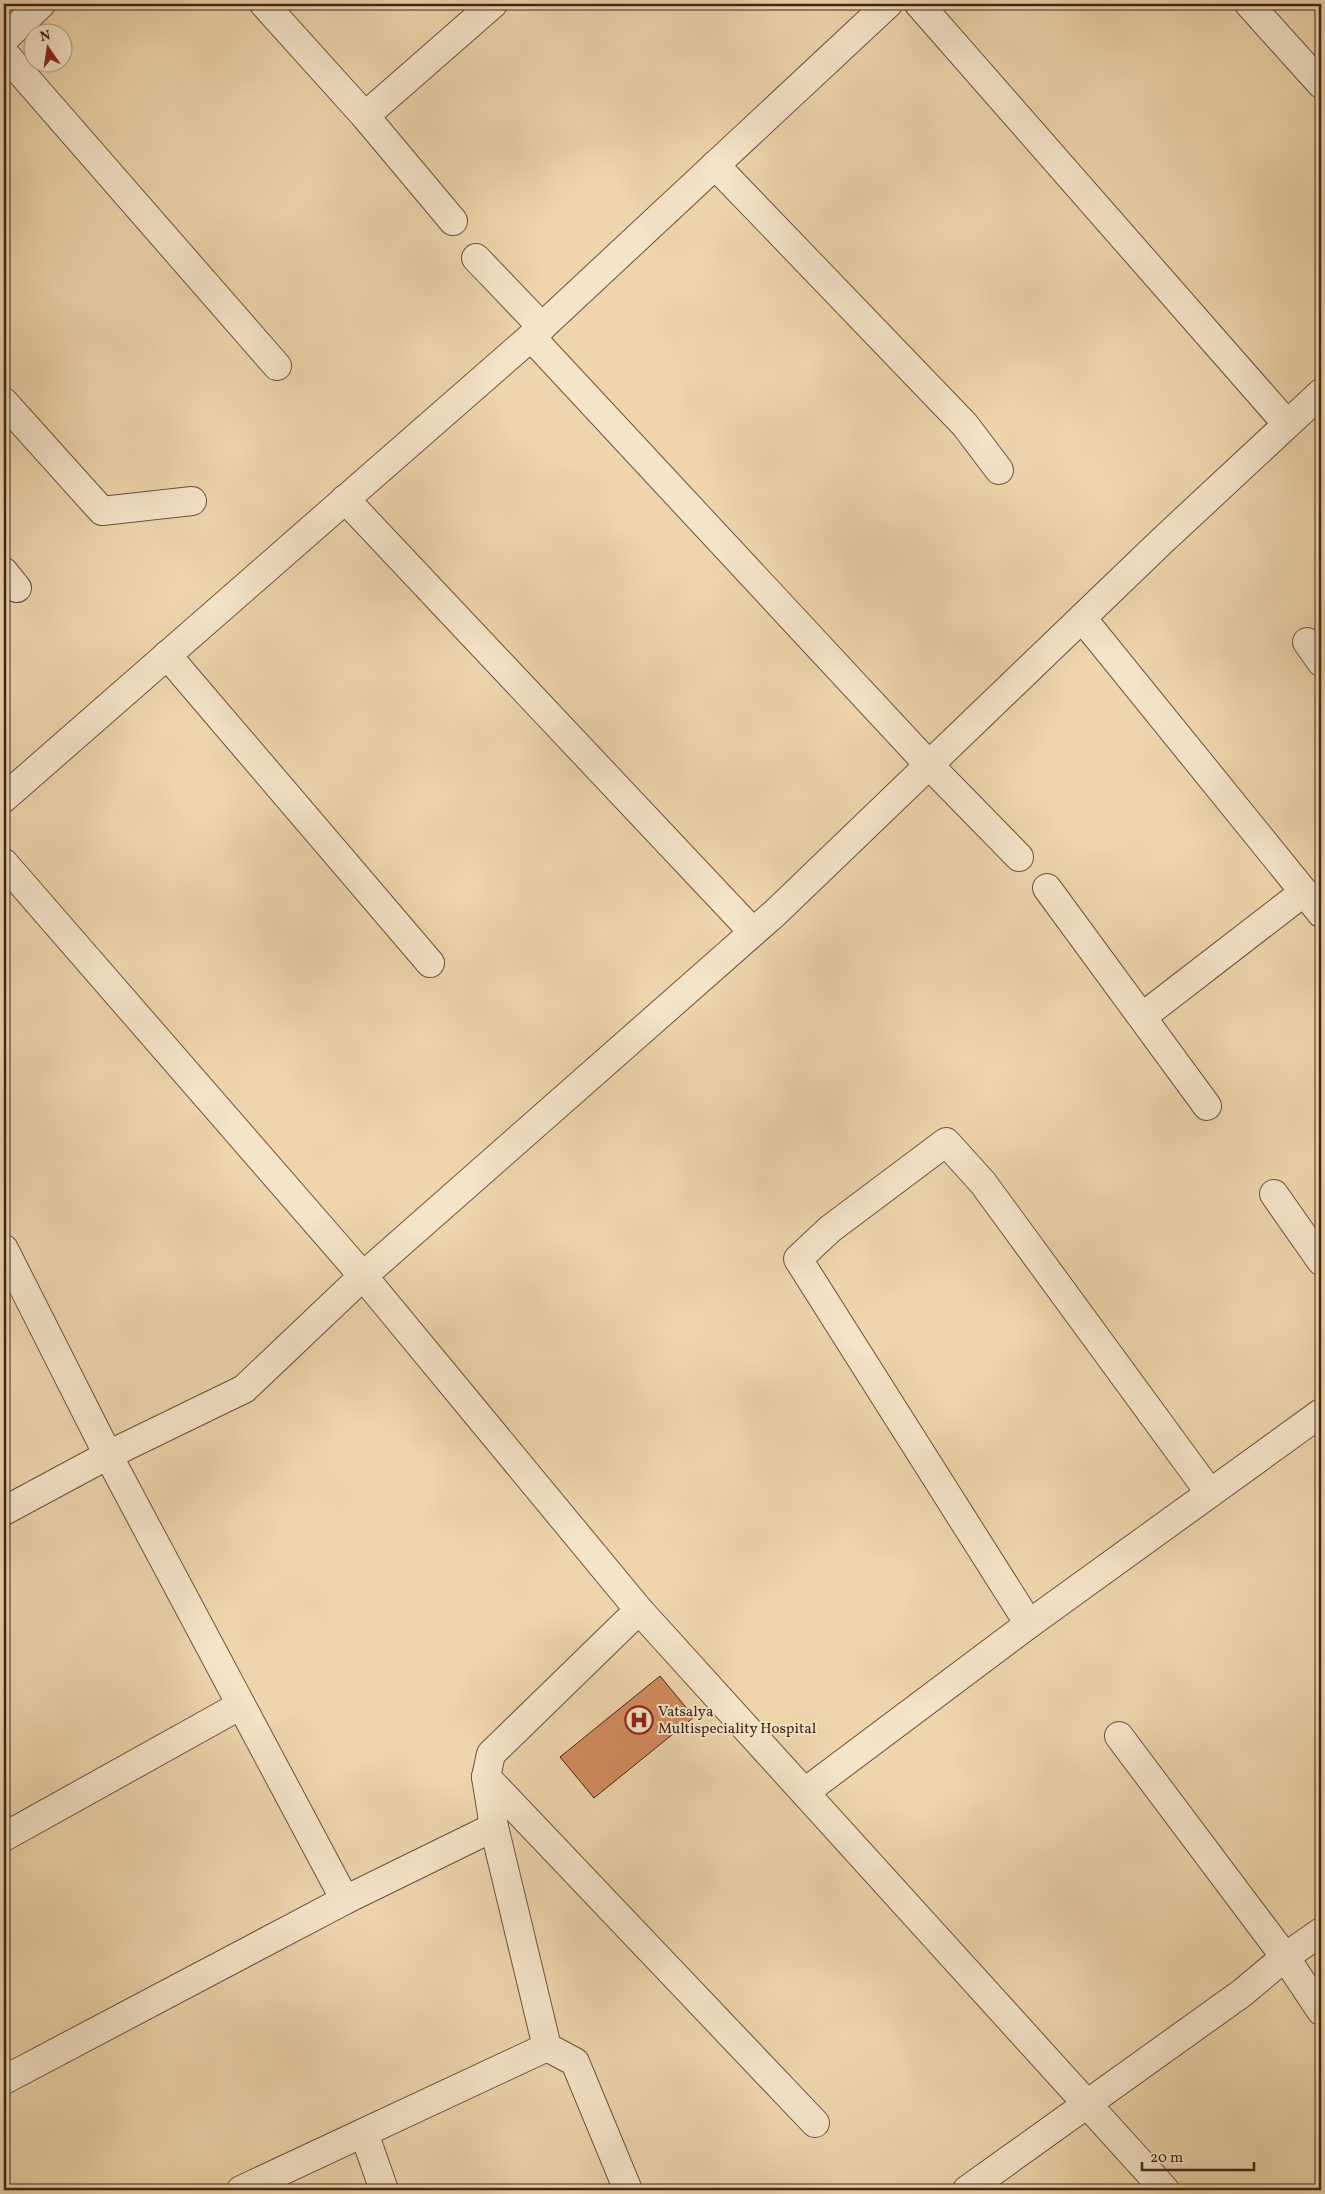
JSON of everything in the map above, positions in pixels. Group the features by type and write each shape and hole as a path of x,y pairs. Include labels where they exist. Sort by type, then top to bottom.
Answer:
{"street":[{"path":"4,39 41,4"},
{"path":"264,4 365,116 454,221"},
{"path":"365,116 494,4"},
{"path":"4,798 536,332 888,4"},
{"path":"919,4 1287,424"},
{"path":"1249,4 1321,84"},
{"path":"4,52 277,366"},
{"path":"715,164 965,426 1000,470"},
{"path":"476,258 536,332 929,765 1019,857"},
{"path":"4,1511 108,1455 244,1389 363,1276 753,932 1321,393"},
{"path":"4,402 102,511 192,500"},
{"path":"346,499 753,932"},
{"path":"1082,618 1321,913"},
{"path":"167,655 430,963"},
{"path":"4,863 363,1276 639,1610 1165,2190"},
{"path":"1047,888 1207,1106"},
{"path":"1142,1017 1304,892"},
{"path":"1029,1624 798,1259 830,1230 946,1142 984,1183 1210,1493"},
{"path":"1274,1194 1321,1262"},
{"path":"4,1249 108,1455 345,1900"},
{"path":"805,1792 1029,1624 1321,1413"},
{"path":"628,2190 575,2062 547,2047 494,1828 486,1777 491,1754 639,1610"},
{"path":"4,1838 241,1705"},
{"path":"1119,1736 1285,1957 1321,2011"},
{"path":"486,1777 816,2123"},
{"path":"4,2080 345,1900 494,1828"},
{"path":"968,2190 1242,1993 1285,1957 1321,1932"},
{"path":"241,2190 547,2047"},
{"path":"364,2133 384,2190"}],"building":[{"path":"660,1676 694,1717 594,1798 560,1757"}],"place":[{"name":"Vatsalya Multispeciality Hospital","path":"639,1720"}]}
